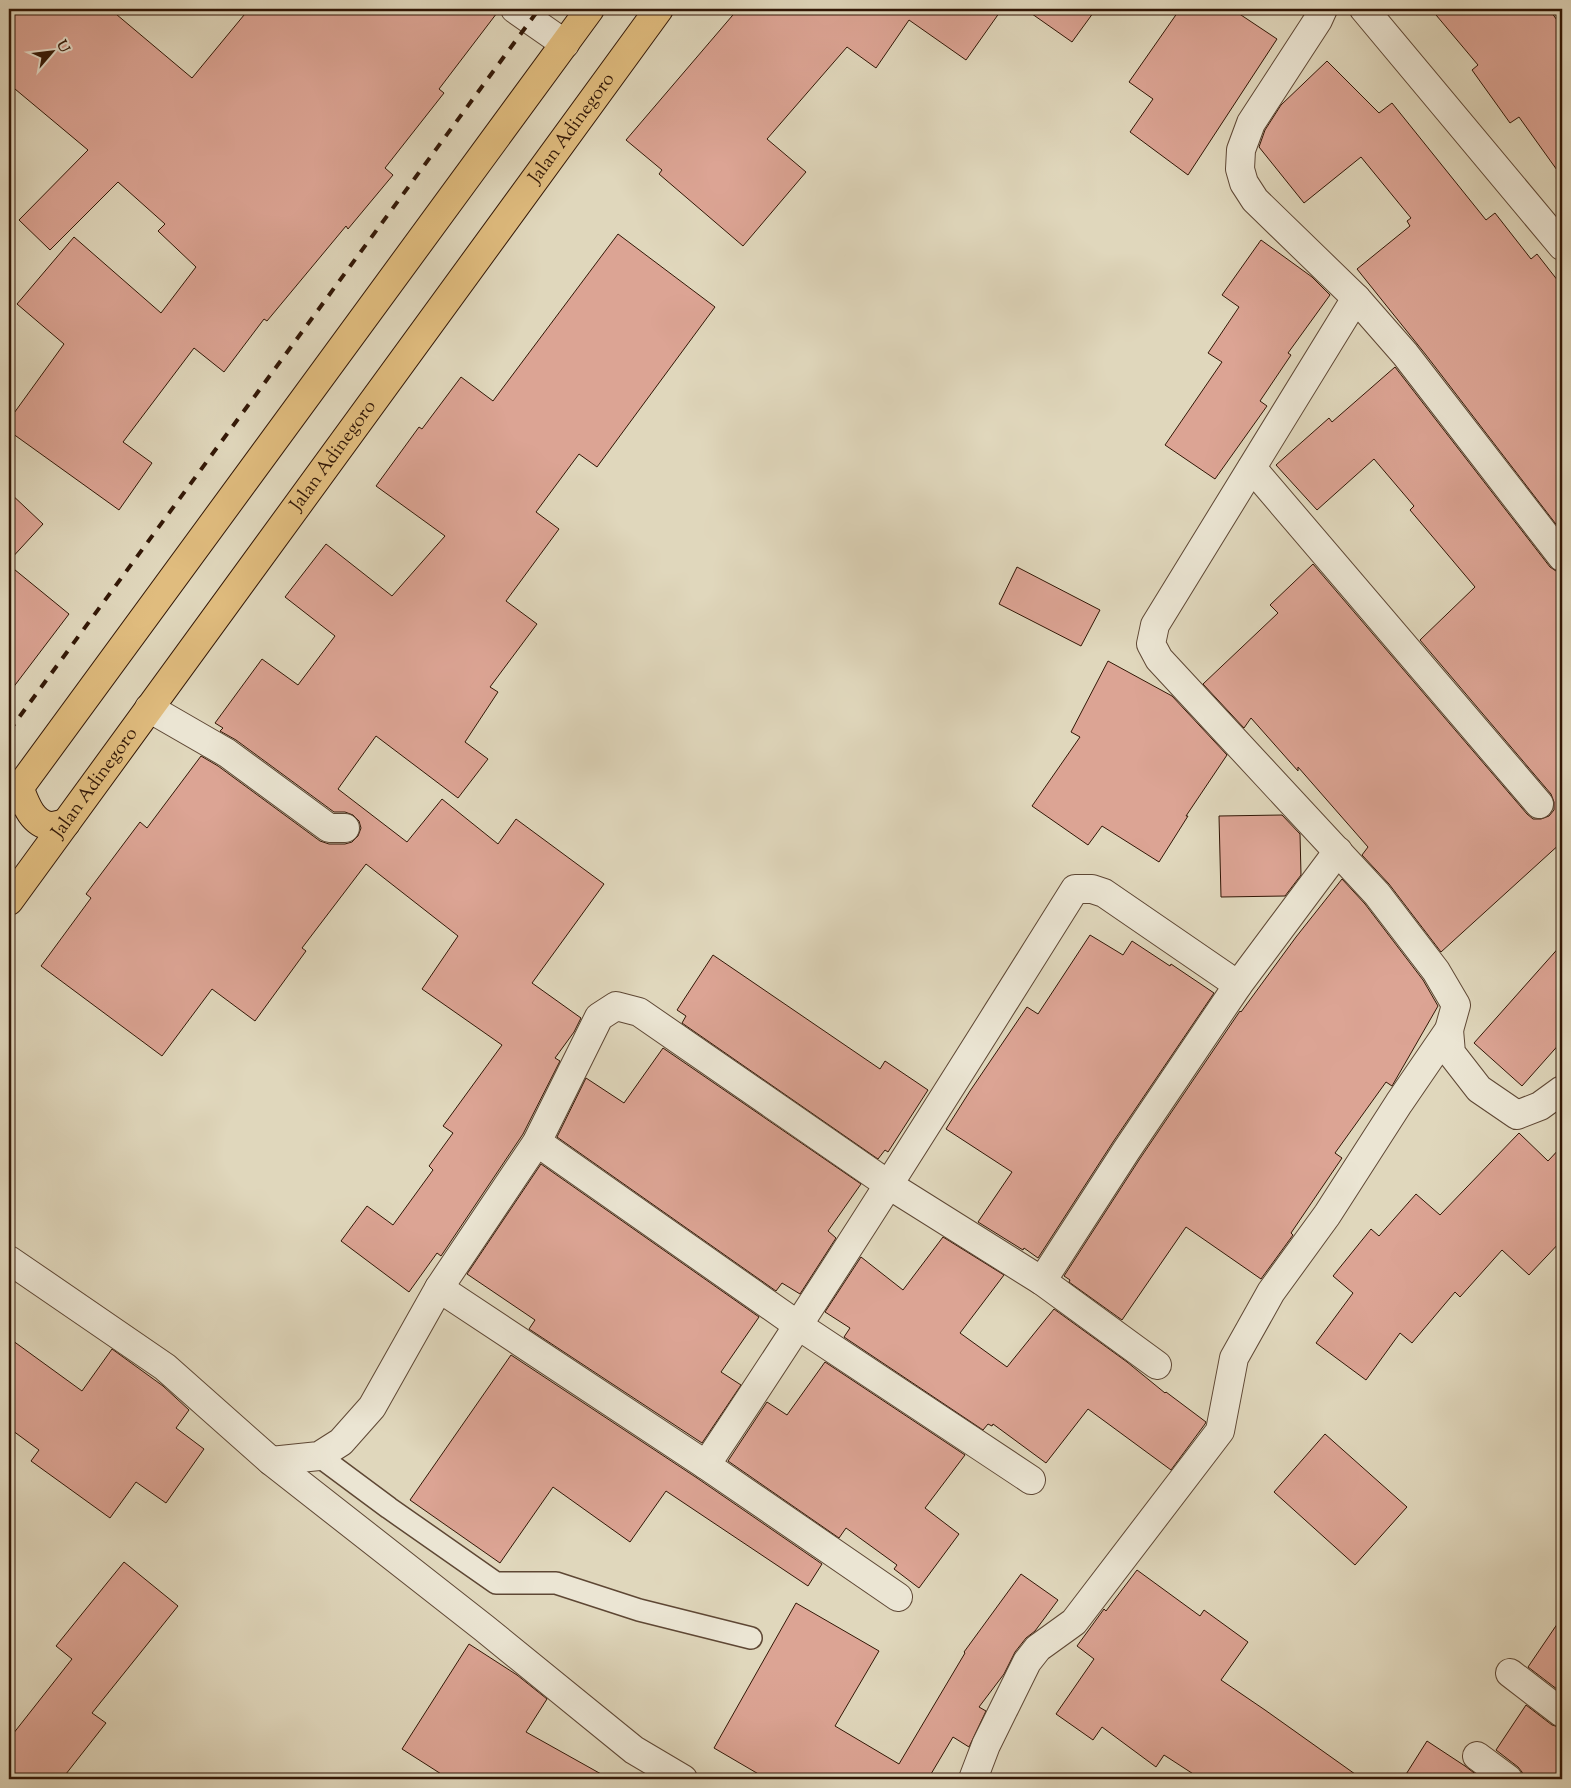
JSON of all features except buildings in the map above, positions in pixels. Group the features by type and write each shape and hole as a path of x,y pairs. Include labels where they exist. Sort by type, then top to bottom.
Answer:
{"highway":[{"path":"66,823 50,826 36,820 14,794 590,9"},
{"name":"Jalan Adinegoro","path":"9,902 658,9"}],"street":[{"path":"515,9 565,44"},
{"path":"1323,9 1318,20 1251,123 1241,150 1240,169 1244,183 1255,200 1356,298 1405,354 1562,557"},
{"path":"1364,9 1562,246"},
{"path":"973,1779 986,1745 1027,1662 1038,1648 1074,1622 1220,1431 1234,1358 1271,1292 1327,1215 1399,1103 1449,1030 1456,1006 1436,971 1377,894 1159,659 1151,644 1155,625 1356,298"},
{"path":"1252,468 1539,804"},
{"path":"149,708 227,753 329,828 345,828"},
{"path":"1042,1281 1126,1151 1238,985 1338,851"},
{"path":"706,1465 799,1326 1075,889 1092,889 1104,893 1238,985"},
{"path":"271,1461 319,1456 341,1442 372,1407 439,1288 537,1142 599,1017 616,1006 640,1012 889,1185 1042,1281 1157,1365"},
{"path":"1449,1030 1450,1053 1479,1088 1517,1115 1540,1106 1562,1090"},
{"path":"537,1142 799,1326 1031,1480"},
{"path":"9,1260 164,1367 271,1461 484,1628 634,1750 683,1779"},
{"path":"439,1288 706,1465 898,1597"},
{"path":"1510,1673 1562,1713"},
{"path":"1477,1756 1508,1779"}],"lane":[{"path":"319,1456 496,1583 556,1583 639,1610 750,1638"}],"railway":[{"path":"9,731 539,9"}]}
